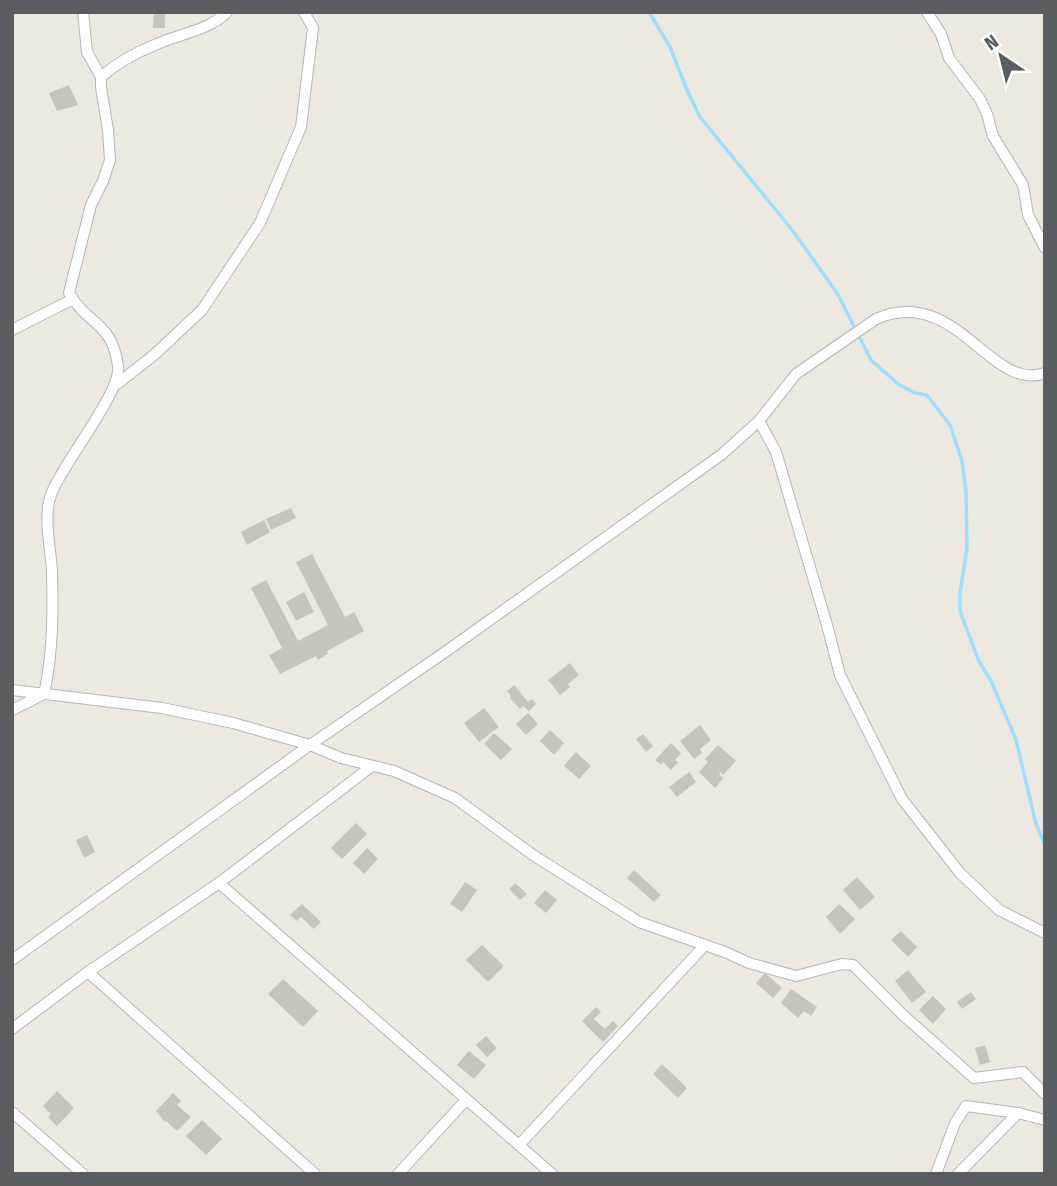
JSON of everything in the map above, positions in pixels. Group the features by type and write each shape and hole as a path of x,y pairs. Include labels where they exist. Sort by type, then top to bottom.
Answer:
{"street":[{"path":"83,12 87,52 102,77 110,160 91,205 69,293 77,306 101,325 112,339 119,368 117,384"},
{"path":"102,77 120,61 194,31 220,19 227,12"},
{"path":"12,710 44,694 51,665 53,638 48,506 51,494 71,456 117,384 154,355 202,310 260,223 301,127 313,28 304,12"},
{"path":"927,12 941,34 949,58 980,99 993,136 1023,185 1028,215 1045,248"},
{"path":"12,330 73,299"},
{"path":"12,960 310,745 449,650 721,455 759,421 796,374 864,327 891,313 910,311 929,315 960,331 993,358 1013,370 1034,377 1045,373"},
{"path":"759,421 776,452 840,675 902,799 960,873 999,910 1045,933"},
{"path":"12,690 162,708 233,723 310,745 341,758 394,771 455,798 533,855 639,922 796,976 842,964 853,965 974,1078 1023,1072 1045,1094"},
{"path":"12,1029 88,972 219,883 372,766"},
{"path":"219,883 552,1174"},
{"path":"519,1145 705,945"},
{"path":"88,972 315,1174"},
{"path":"398,1174 466,1101"},
{"path":"936,1174 955,1123 966,1106 1018,1113 1045,1120"},
{"path":"12,1112 83,1174"},
{"path":"958,1174 1018,1113"}],"building":[{"path":"154,12 165,12 165,28 153,28"},
{"path":"69,85 78,105 57,111 49,93"},
{"path":"291,508 296,518 271,530 266,519"},
{"path":"264,520 270,532 247,545 241,532"},
{"path":"312,554 345,617 354,612 364,631 327,651 328,654 318,660 316,656 280,674 269,655 282,648 251,588 266,580 298,641 328,625 296,562"},
{"path":"304,592 314,612 296,621 286,602"},
{"path":"570,663 579,675 560,695 548,680"},
{"path":"514,685 528,702 532,699 536,704 529,711 523,706 520,709 510,698 507,691"},
{"path":"484,708 499,727 479,742 464,723"},
{"path":"528,713 538,724 526,735 516,724"},
{"path":"700,725 711,740 700,749 702,753 694,759 680,741"},
{"path":"550,730 564,743 554,755 540,741"},
{"path":"494,733 512,749 501,760 484,744"},
{"path":"643,734 653,746 646,752 636,739"},
{"path":"671,743 681,753 671,770 663,762 661,765 655,760"},
{"path":"718,745 736,761 723,775 721,772 719,774 723,778 715,788 699,772 708,762 705,759"},
{"path":"576,752 591,766 579,779 564,766"},
{"path":"689,772 696,782 677,797 669,787"},
{"path":"356,823 367,834 342,859 331,848"},
{"path":"87,835 95,852 84,858 76,840"},
{"path":"367,848 378,859 364,874 353,863"},
{"path":"634,870 661,895 654,902 627,878"},
{"path":"857,877 875,897 860,910 843,890"},
{"path":"465,882 477,890 462,912 450,904"},
{"path":"515,883 527,894 520,900 509,889"},
{"path":"545,890 557,900 546,913 534,903"},
{"path":"302,904 321,922 314,929 301,917 297,921 290,915"},
{"path":"839,904 855,919 840,934 826,917"},
{"path":"901,931 917,947 908,957 891,940"},
{"path":"482,945 504,966 488,982 466,960"},
{"path":"908,970 926,992 912,1003 895,981"},
{"path":"765,973 782,988 773,998 756,983"},
{"path":"283,979 318,1011 303,1027 268,994"},
{"path":"791,989 817,1007 811,1016 804,1011 798,1018 781,1003"},
{"path":"971,992 976,999 962,1009 957,1002"},
{"path":"933,996 946,1009 933,1024 919,1010"},
{"path":"596,1007 601,1012 594,1019 605,1029 613,1021 618,1026 603,1042 582,1021"},
{"path":"486,1036 497,1048 487,1057 476,1045"},
{"path":"985,1045 990,1062 980,1065 975,1048"},
{"path":"469,1051 486,1065 474,1079 457,1065"},
{"path":"662,1064 687,1088 678,1098 653,1074"},
{"path":"57,1091 74,1108 57,1126 48,1117 51,1114 43,1106"},
{"path":"173,1093 181,1101 177,1105 191,1117 177,1131 156,1111"},
{"path":"202,1120 222,1139 206,1155 186,1136"}],"waterway":[{"path":"649,12 670,47 700,117 793,231 837,293 871,360 898,384 915,393 927,395 950,425 962,461 966,492 967,548 960,611 978,659 992,683 1016,740 1036,824 1045,845"}]}
